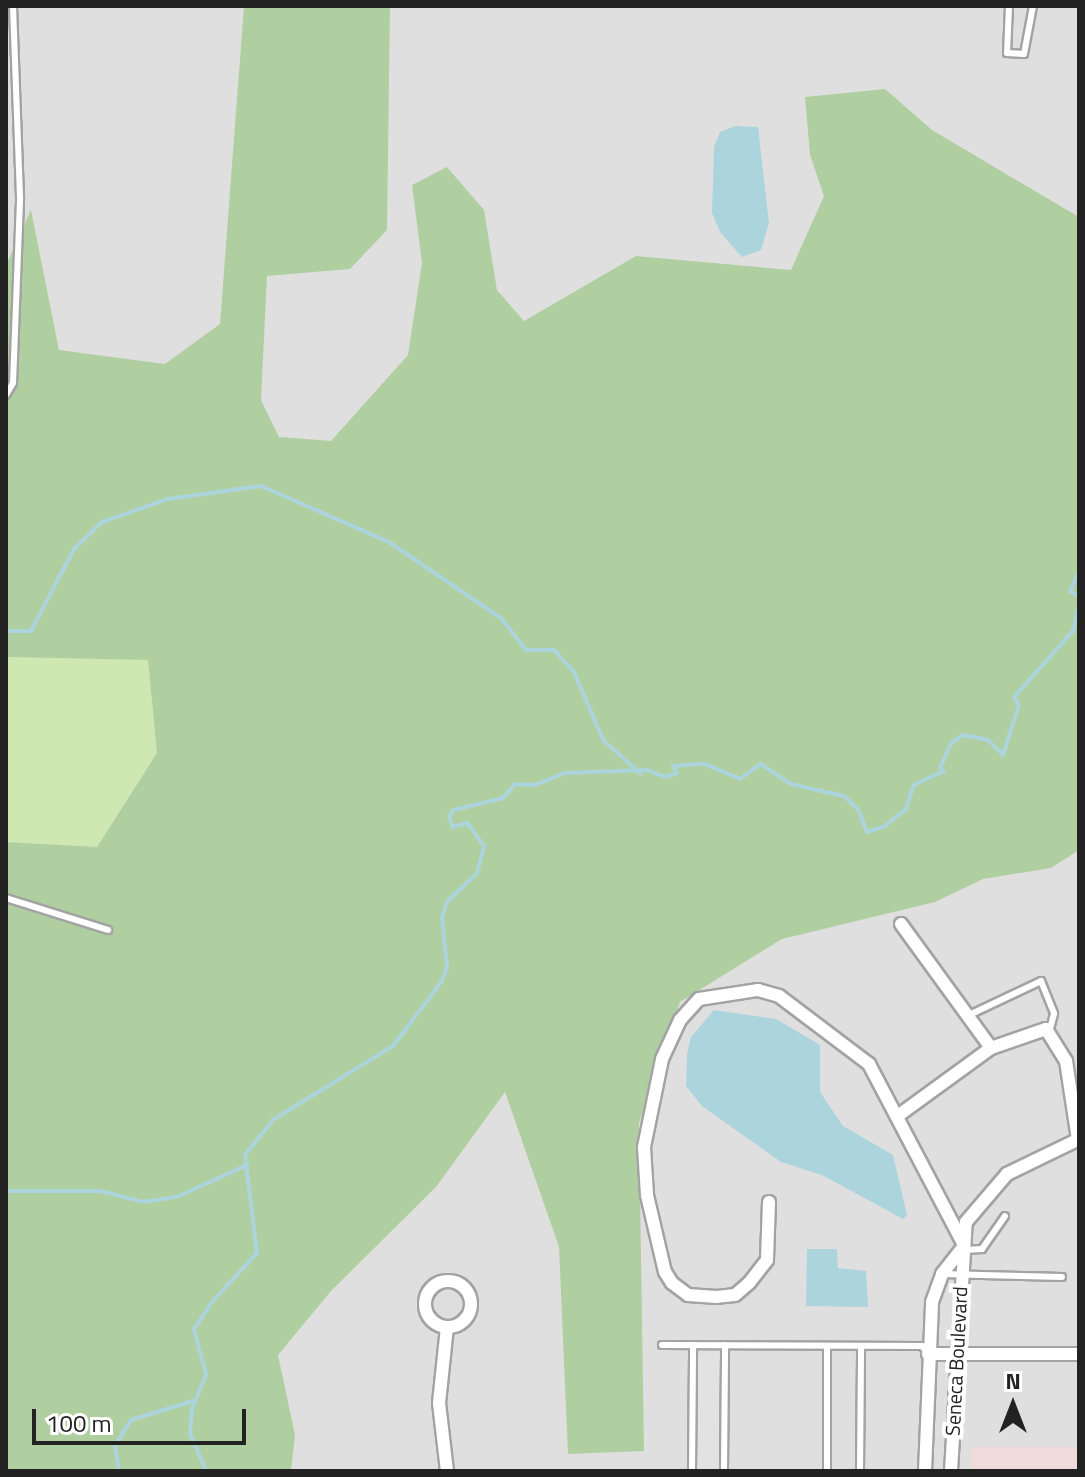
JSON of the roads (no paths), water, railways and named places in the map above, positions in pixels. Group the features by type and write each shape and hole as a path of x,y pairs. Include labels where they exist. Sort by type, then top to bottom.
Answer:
{"street":[{"path":"901,924 991,1048"},
{"path":"769,1202 767,1260 735,1295 688,1295 672,1283 665,1272 647,1195 644,1147 662,1059 680,1020 699,999 758,990 779,996 869,1064 899,1115 962,1246"},
{"path":"899,1115 991,1048 1040,1029 1049,1033 1066,1061 1078,1139"},
{"name":"Seneca Boulevard","path":"951,1471 955,1354 966,1222 1007,1174 1078,1139"},
{"name":"Seneca Boulevard","path":"925,1471 932,1302 942,1274 962,1246"},
{"path":"447,1327 439,1403 447,1471"},
{"path":"928,1354 1079,1354"}],"lane":[{"path":"6,395 13,383 20,197 13,6"},
{"path":"1009,6 1007,53 1024,54 1033,6"},
{"path":"6,898 108,930"},
{"path":"967,1016 1041,981 1054,1014 1049,1033"},
{"path":"962,1246 982,1249 1005,1216"},
{"path":"942,1274 1062,1277"},
{"path":"662,1345 922,1346 928,1354"},
{"path":"692,1471 693,1345"},
{"path":"724,1471 725,1345"},
{"path":"827,1346 827,1471"},
{"path":"860,1471 861,1346"}],"water":[{"path":"735,126 758,127 769,223 761,250 742,257 720,232 712,213 714,147 720,132"},
{"path":"714,1010 776,1019 820,1045 820,1092 843,1126 893,1155 907,1215 903,1219 822,1175 781,1162 702,1106 686,1086 687,1054 691,1037"},
{"path":"807,1249 837,1249 838,1268 866,1271 868,1307 806,1306"}],"waterway":[{"path":"6,631 31,631 74,549 102,522 168,499 261,486 389,542 501,618 526,650 554,650 574,672 603,740 640,773"},
{"path":"1079,572 1070,591 1079,597"},
{"path":"206,1471 190,1433 192,1409 206,1374 194,1329 212,1302 257,1253 245,1155 273,1120 393,1046 442,981 447,967 442,917 447,902 477,873 484,846 467,823 453,827 449,816 454,810 503,798 515,784 535,785 564,773 647,770 665,777 677,773 673,766 705,764 740,779 761,764 791,784 844,796 858,809 867,832 885,826 906,809 914,785 944,771 940,768 951,743 963,735 988,740 1003,755 1019,705 1014,697 1073,631 1079,606"},
{"path":"6,1191 101,1191 143,1202 179,1196 247,1165"},
{"path":"119,1471 115,1445 131,1420 196,1400"}]}
